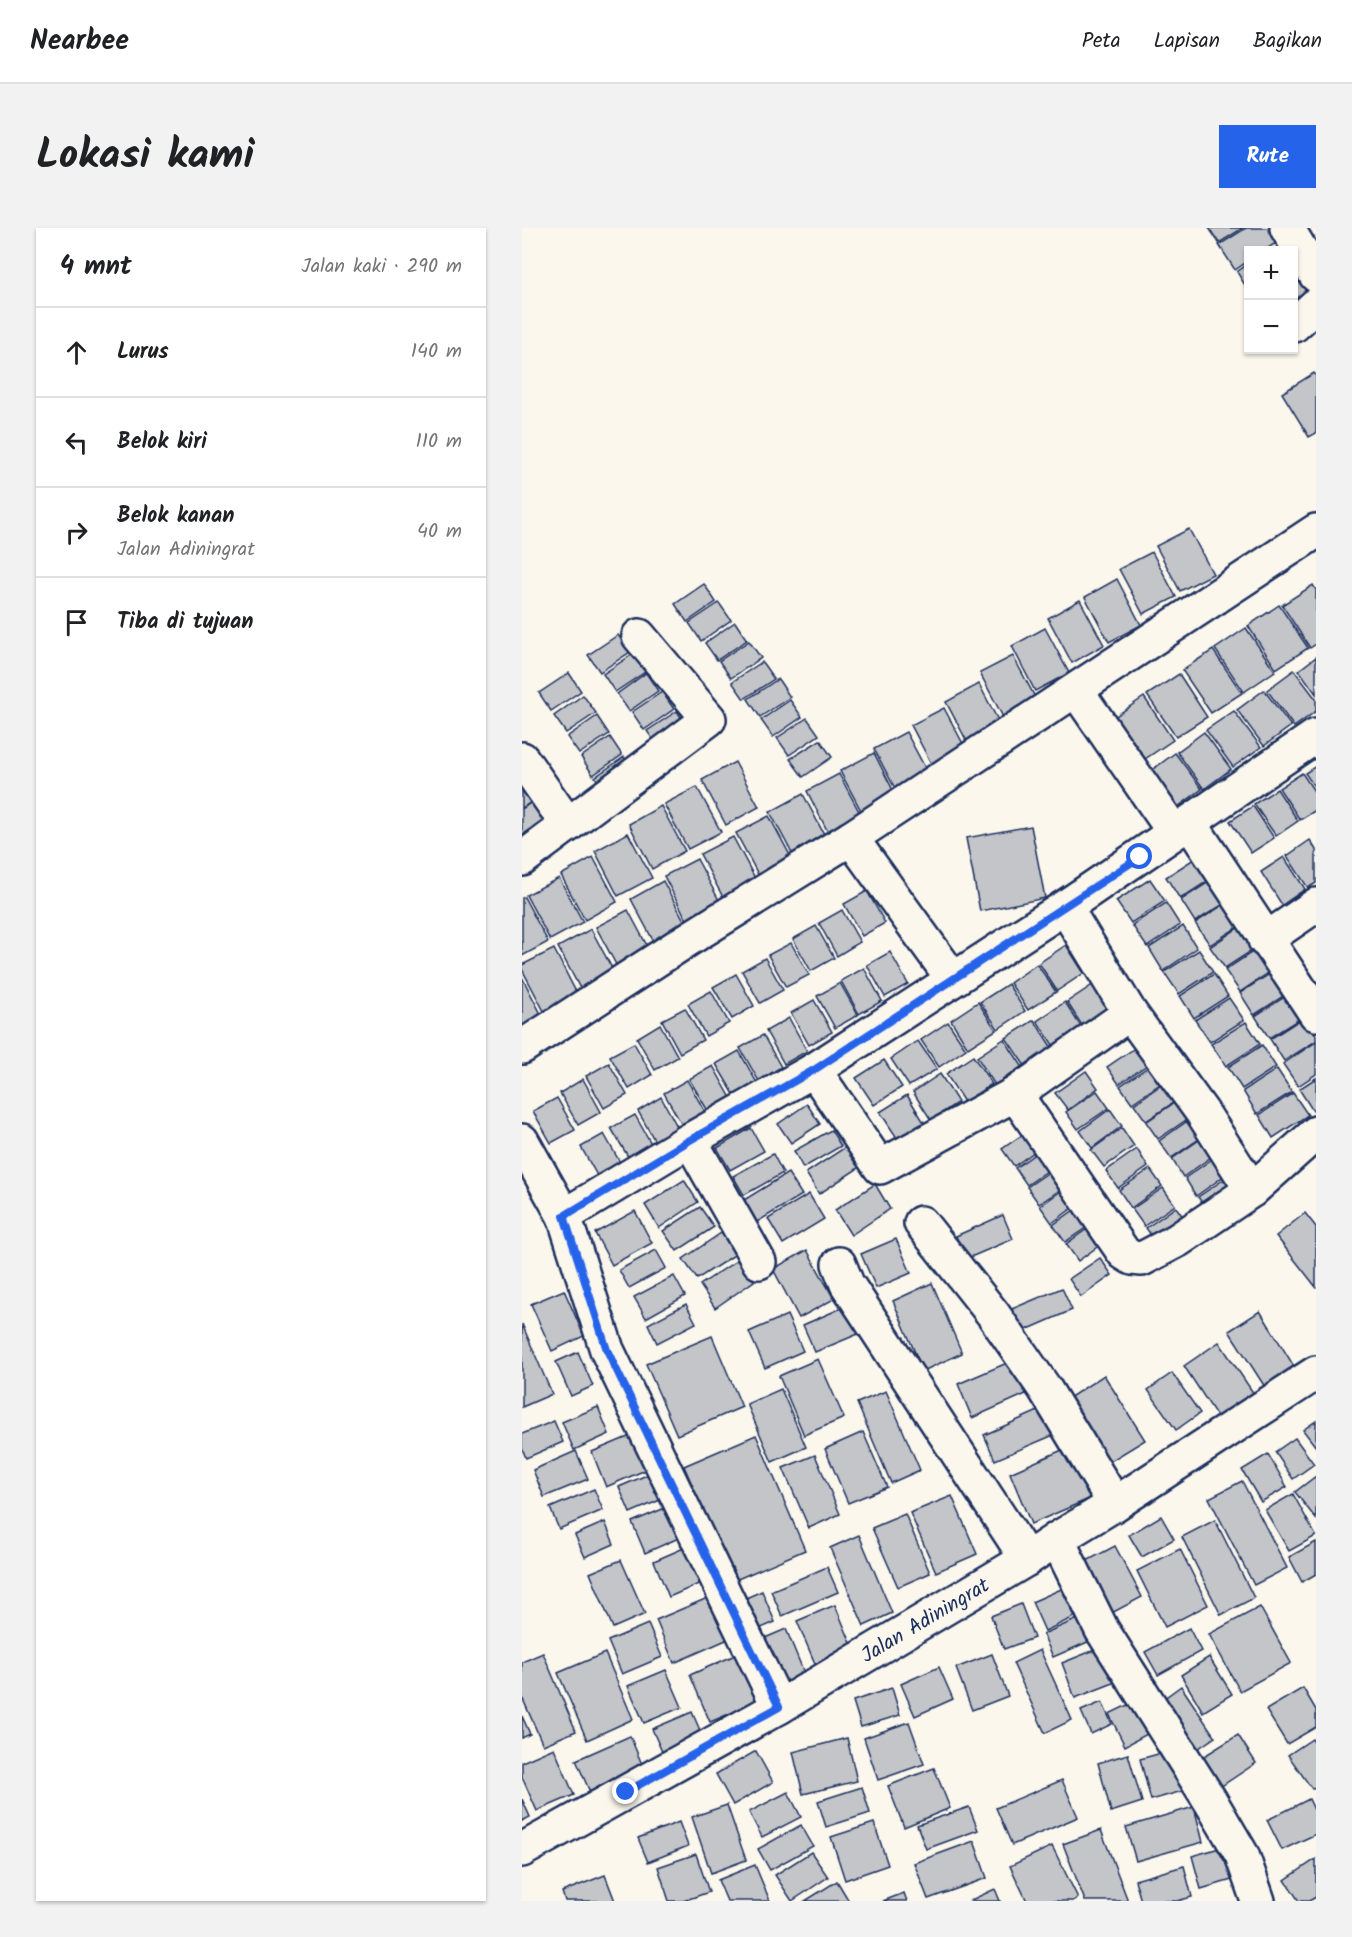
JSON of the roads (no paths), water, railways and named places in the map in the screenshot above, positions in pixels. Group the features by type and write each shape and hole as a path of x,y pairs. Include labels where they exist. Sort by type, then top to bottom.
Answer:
{"street":[{"path":"1287,228 1316,274"},
{"path":"1298,321 1316,305"},
{"path":"522,1047 850,838 1316,531"},
{"path":"522,859 709,719 639,636"},
{"path":"1076,690 1265,940 1316,1014"},
{"path":"564,1216 690,1140 814,1070 1065,908 1316,736"},
{"path":"522,759 568,825"},
{"path":"850,838 953,979"},
{"path":"1265,940 1316,905"},
{"path":"1065,908 1130,1013 1202,1112 1252,1190"},
{"path":"814,1070 879,1167 1015,1094 1130,1013"},
{"path":"1015,1094 1124,1252 1132,1258 1142,1258 1178,1239 1252,1190 1316,1133"},
{"path":"690,1140 759,1262"},
{"path":"522,1141 564,1216 607,1350 779,1707"},
{"path":"921,1223 993,1314 1045,1389 1115,1504"},
{"path":"839,1264 847,1284 1027,1559"},
{"name":"Jalan Adiningrat","path":"522,1850 779,1707 1027,1559 1316,1373"},
{"path":"1057,1539 1102,1629 1242,1855 1258,1901"}]}
